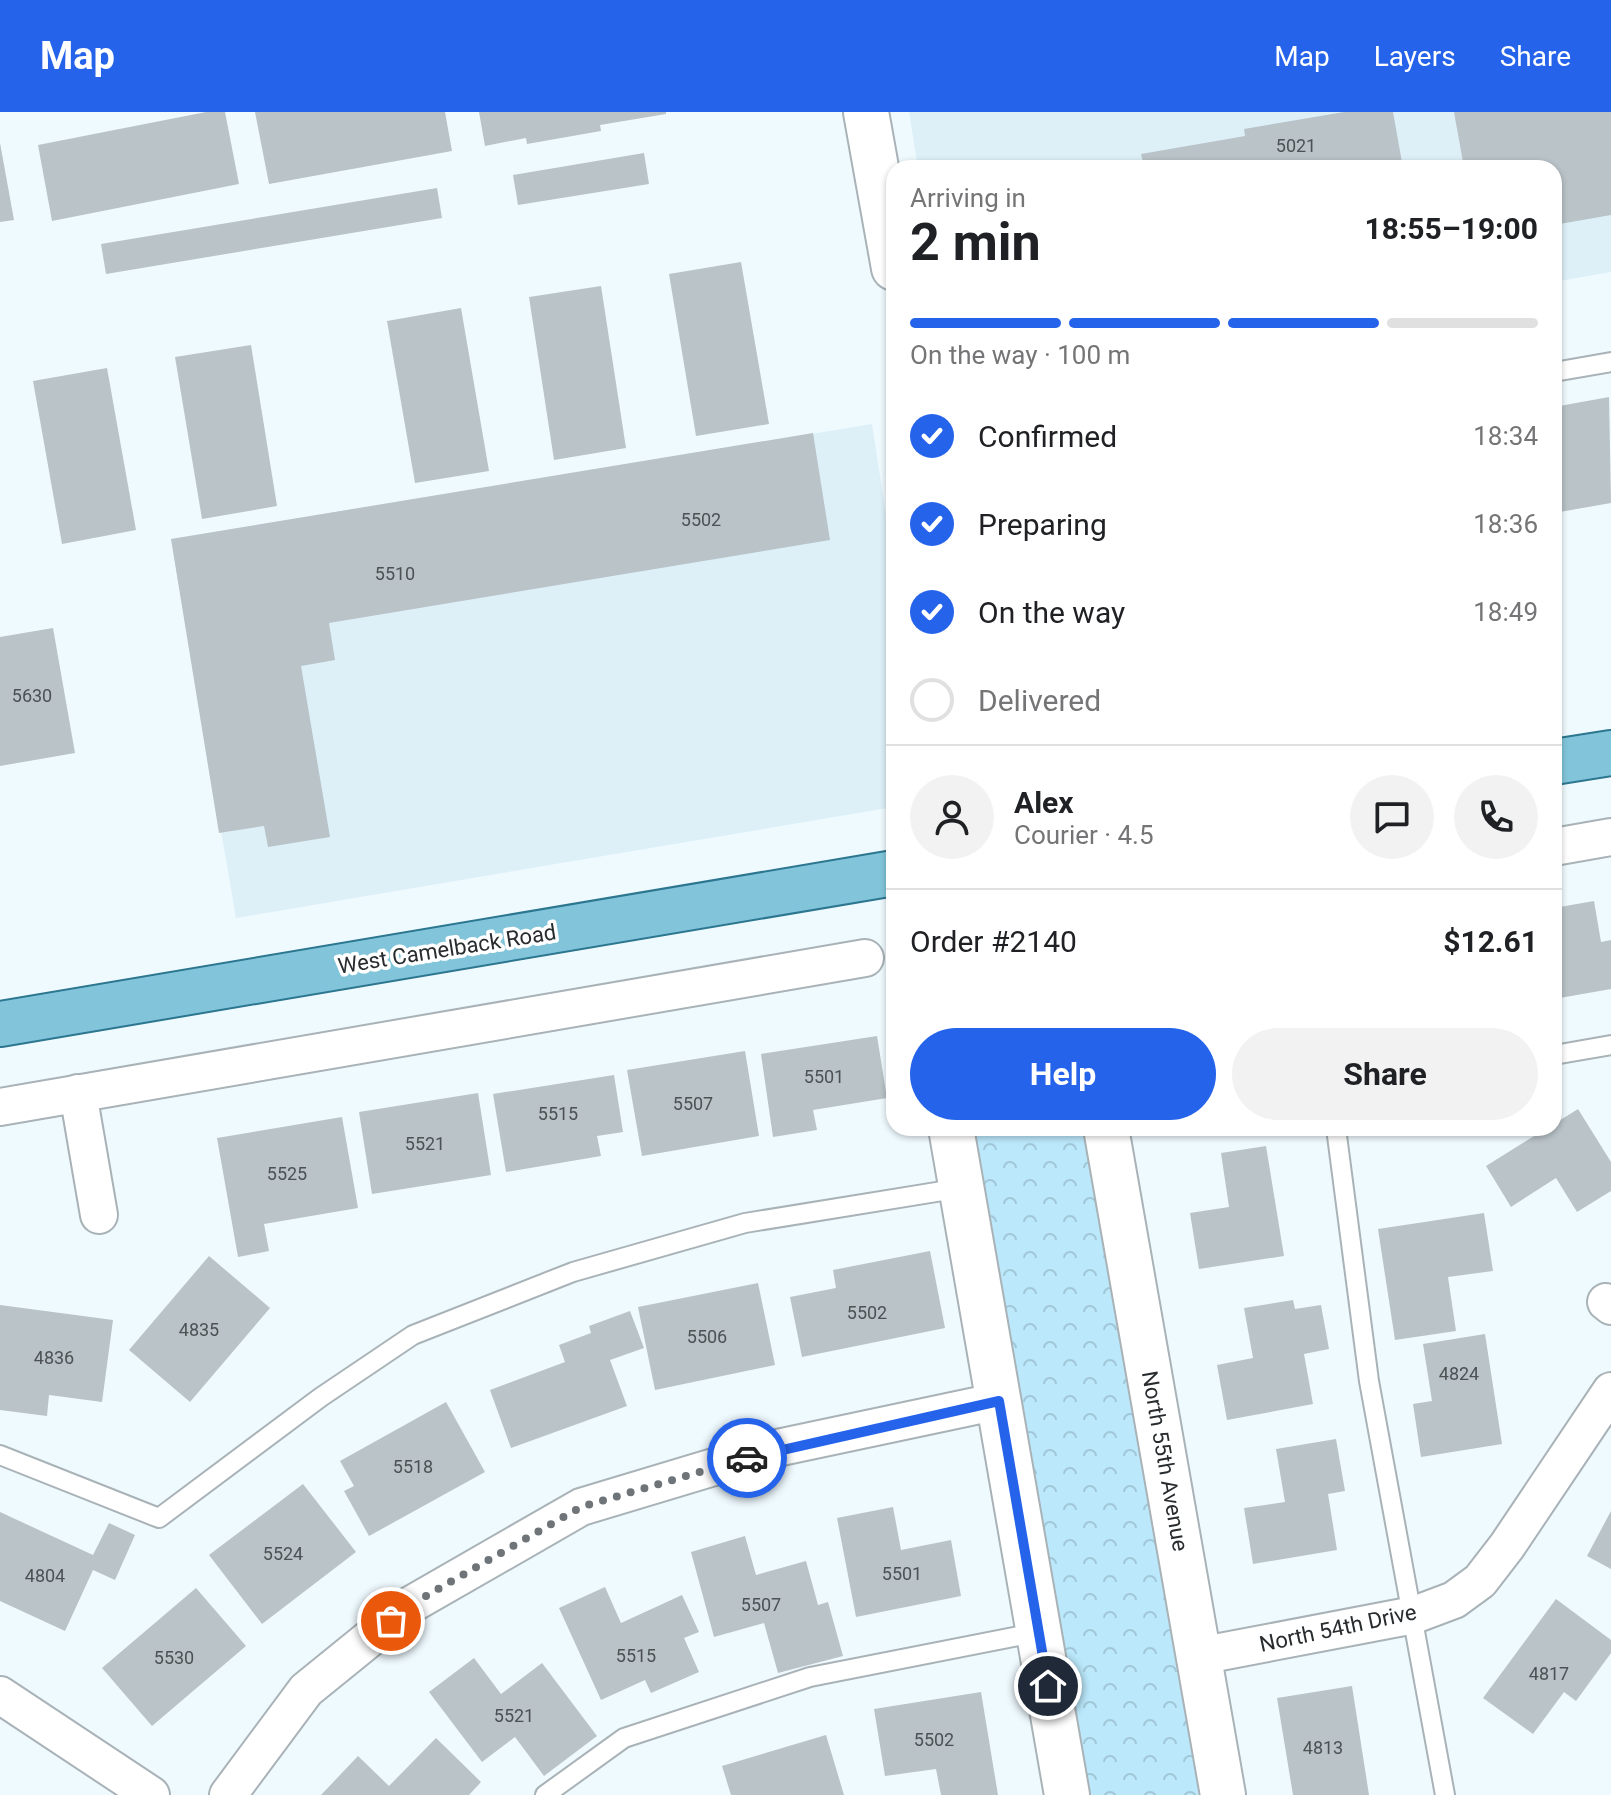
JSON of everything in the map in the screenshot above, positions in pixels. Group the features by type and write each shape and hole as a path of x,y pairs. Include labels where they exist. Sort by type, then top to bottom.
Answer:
{"main road":[{"path":"1562,761 1611,753"},
{"name":"West Camelback Road","path":"0,1024 886,874"}],"street":[{"path":"866,112 886,223"},
{"path":"1562,846 1611,837"},
{"path":"0,1107 865,958"},
{"path":"78,1093 99,1215"},
{"path":"952,1136 1067,1795"},
{"name":"North 55th Avenue","path":"1107,1136 1223,1795"},
{"name":"North 54th Drive","path":"1199,1656 1414,1615 1454,1600 1480,1581 1611,1391"},
{"path":"228,1795 306,1690 412,1604 581,1507 777,1448 999,1401"},
{"path":"0,1695 151,1795"}],"lane":[{"path":"1562,371 1611,362"},
{"path":"1562,1054 1611,1045"},
{"path":"1337,1136 1369,1381 1445,1795"},
{"path":"0,1455 159,1518 321,1397 413,1335 573,1272 745,1223 962,1188"},
{"path":"545,1795 624,1738 810,1677 1039,1632"}],"shaded area":[{"path":"909,112 1611,112 1611,272 1562,281 1562,160 917,160"},
{"path":"872,424 886,515 886,808 236,918 171,539"}],"green space":[{"path":"975,1136 1088,1136 1200,1795 1088,1795"}],"building":[{"path":"206,112 225,112 239,184 52,221 38,145"},
{"path":"255,112 445,112 452,151 269,184"},
{"path":"479,112 666,114 600,125 601,131 527,144 526,138 485,146"},
{"path":"1344,112 1393,112 1402,160 1142,160 1141,154 1245,136 1244,129"},
{"path":"1454,112 1611,112 1611,215 1562,224 1562,160 1463,160"},
{"path":"0,143 14,220 0,222"},
{"path":"644,153 649,184 518,205 513,175"},
{"path":"437,188 442,218 106,274 101,244"},
{"path":"741,262 769,424 696,436 669,274"},
{"path":"601,286 626,448 554,460 529,297"},
{"path":"461,308 489,471 415,483 387,321"},
{"path":"251,345 277,506 202,519 175,357"},
{"path":"107,368 136,530 62,544 33,381"},
{"path":"1609,397 1611,503 1562,512 1562,406"},
{"path":"813,433 830,540 329,623 335,660 301,666 330,837 268,847 264,826 219,833 171,539"},
{"path":"53,628 75,753 0,766 0,637"},
{"path":"1594,901 1601,942 1611,940 1611,989 1562,998 1562,907"},
{"path":"877,1036 886,1098 813,1110 817,1130 773,1137 761,1054"},
{"path":"745,1051 759,1136 642,1156 627,1070"},
{"path":"614,1075 623,1132 597,1136 601,1156 506,1172 493,1094"},
{"path":"478,1093 491,1175 372,1194 359,1112"},
{"path":"1578,1109 1611,1162 1611,1191 1577,1212 1556,1178 1511,1207 1486,1166 1534,1136 1562,1136 1562,1119"},
{"path":"342,1117 358,1208 264,1224 269,1251 238,1257 217,1138"},
{"path":"1266,1146 1284,1256 1199,1269 1190,1213 1229,1207 1221,1153"},
{"path":"1484,1213 1493,1271 1448,1277 1456,1331 1395,1340 1378,1229"},
{"path":"930,1251 945,1328 802,1357 790,1297 836,1288 833,1270"},
{"path":"209,1256 270,1308 190,1402 129,1350"},
{"path":"758,1283 775,1365 655,1390 638,1307"},
{"path":"1293,1300 1295,1309 1321,1305 1329,1349 1304,1354 1313,1404 1227,1420 1217,1365 1253,1358 1244,1308"},
{"path":"0,1305 113,1320 102,1402 49,1395 47,1416 0,1410"},
{"path":"630,1311 644,1348 610,1360 627,1406 511,1448 490,1390 565,1362 559,1345 591,1333 589,1326"},
{"path":"1485,1334 1502,1444 1421,1457 1413,1404 1432,1401 1423,1344"},
{"path":"446,1402 485,1472 369,1536 344,1491 354,1486 340,1461"},
{"path":"1336,1439 1345,1491 1328,1494 1337,1550 1253,1564 1244,1508 1285,1502 1276,1449"},
{"path":"303,1484 356,1552 262,1624 209,1555"},
{"path":"893,1507 901,1550 951,1540 961,1596 856,1617 837,1518"},
{"path":"1611,1511 1611,1569 1587,1556"},
{"path":"0,1512 93,1555 109,1523 135,1535 115,1580 93,1570 65,1631 0,1601"},
{"path":"745,1536 756,1575 806,1561 818,1605 828,1602 843,1656 778,1673 764,1623 714,1637 691,1552"},
{"path":"605,1587 621,1623 682,1595 699,1632 684,1638 699,1672 651,1693 645,1680 601,1700 559,1608"},
{"path":"196,1588 246,1646 152,1726 102,1668"},
{"path":"1556,1599 1611,1640 1611,1653 1576,1701 1564,1692 1533,1734 1483,1698"},
{"path":"474,1658 501,1694 542,1663 597,1736 544,1776 515,1737 482,1762 429,1692"},
{"path":"1352,1686 1369,1795 1293,1795 1277,1698"},
{"path":"981,1692 998,1795 941,1795 936,1769 885,1776 874,1709"},
{"path":"826,1735 844,1795 731,1795 722,1766"},
{"path":"436,1738 481,1782 469,1795 321,1795 358,1756 389,1786"}],"way so far":[{"path":"391,1621 412,1604 581,1507 747,1458"}],"route":[{"path":"747,1458 777,1448 999,1401 1048,1686"}]}
